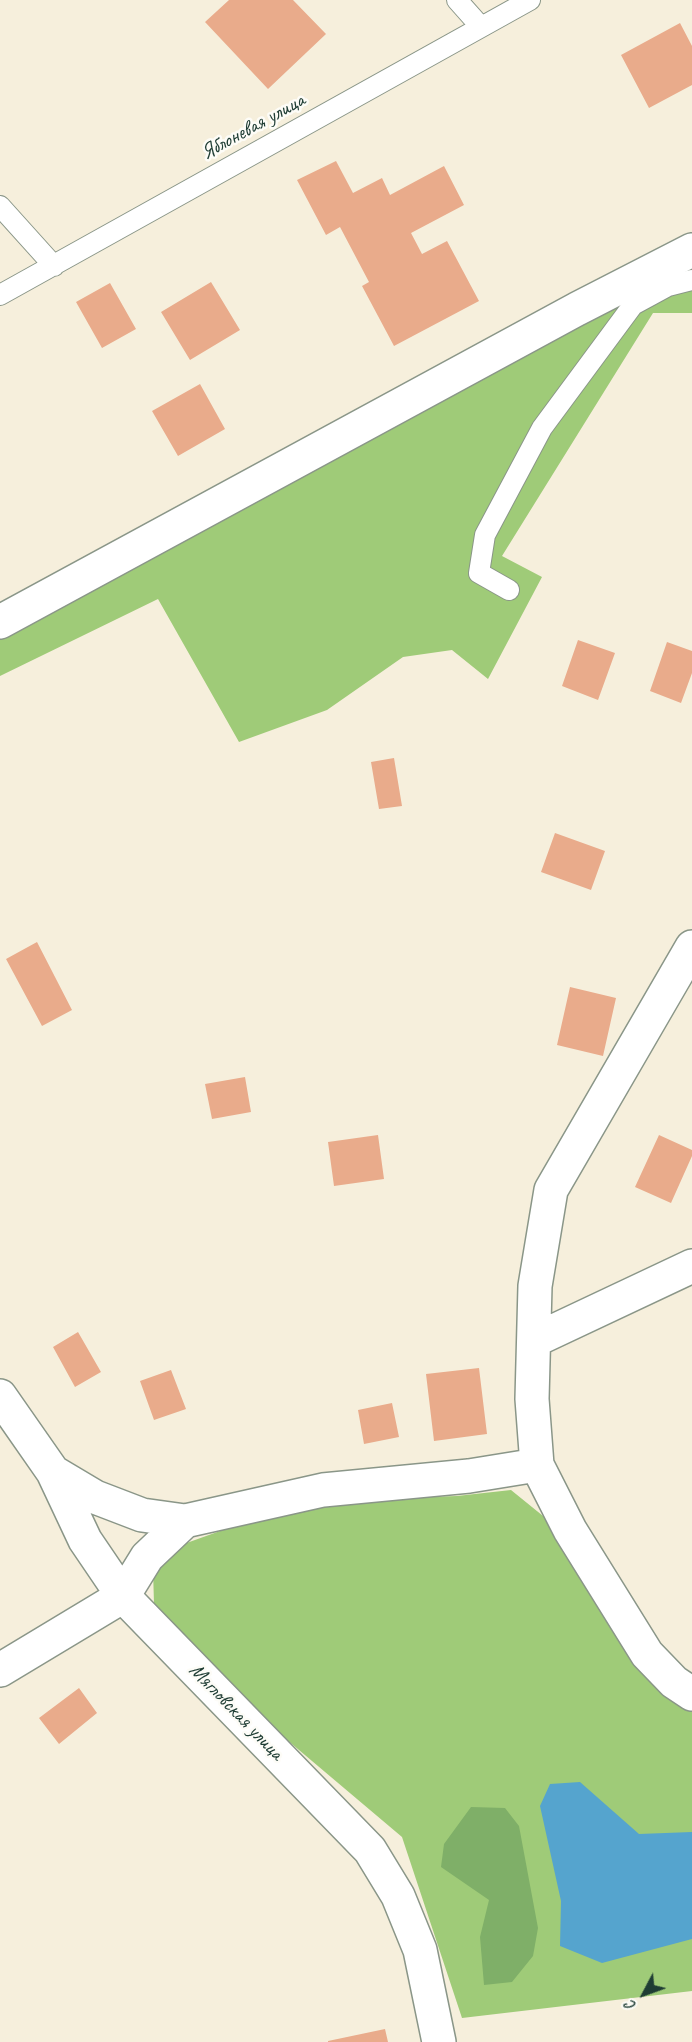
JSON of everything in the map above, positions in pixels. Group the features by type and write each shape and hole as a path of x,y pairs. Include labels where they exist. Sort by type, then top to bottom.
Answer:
{"street":[{"path":"0,622 577,309 692,250"},
{"path":"692,947 551,1190 535,1286 532,1399 537,1465 570,1530 647,1654 674,1682 692,1694"},
{"path":"535,1340 692,1266"},
{"name":"Мягловская улица","path":"0,1396 53,1472 85,1540 123,1596 370,1850 398,1896 420,1950 439,2042"},
{"path":"53,1472 95,1497 142,1515 185,1521 323,1490 469,1476 537,1465"},
{"path":"0,1670 123,1596 147,1557 185,1521"}],"lane":[{"path":"457,0 481,27"},
{"name":"Яблоневая улица","path":"0,295 530,0"},
{"path":"0,206 54,266"},
{"path":"509,590 479,573 485,536 542,428 633,305 668,286 692,280"}],"green space":[{"path":"692,262 692,313 653,313 502,556 542,577 488,679 452,650 403,657 327,710 239,742 158,599 0,676 0,636"},
{"path":"511,1490 548,1520 692,1710 692,1991 462,2018 402,1837 267,1723 154,1604 153,1569 181,1545 248,1521 338,1500 457,1496"},
{"path":"471,1807 505,1808 519,1826 538,1928 533,1956 512,1982 484,1985 480,1937 489,1900 441,1867 444,1844"}],"water":[{"path":"580,1782 639,1834 692,1832 692,1939 602,1963 560,1946 561,1901 540,1806 550,1784"}],"building":[{"path":"229,0 293,0 326,34 268,89 205,22"},
{"path":"680,23 692,46 692,85 649,108 621,55"},
{"path":"336,161 353,193 382,178 390,195 444,166 464,205 411,233 422,254 447,241 479,301 394,346 362,286 369,282 340,227 326,235 297,180"},
{"path":"211,282 240,330 190,360 161,312"},
{"path":"110,283 136,329 102,348 76,302"},
{"path":"200,384 225,429 178,456 152,411"},
{"path":"578,640 615,653 598,700 562,686"},
{"path":"667,642 692,651 692,673 681,703 650,691"},
{"path":"394,758 402,806 379,809 371,762"},
{"path":"555,833 605,851 591,890 541,872"},
{"path":"37,942 72,1010 42,1026 6,959"},
{"path":"570,987 616,998 603,1056 557,1045"},
{"path":"245,1077 251,1112 212,1119 205,1084"},
{"path":"378,1135 384,1179 334,1186 328,1142"},
{"path":"659,1135 692,1150 692,1156 671,1203 635,1187"},
{"path":"78,1332 101,1372 75,1387 53,1347"},
{"path":"479,1368 487,1434 434,1441 426,1374"},
{"path":"171,1370 186,1409 154,1420 140,1381"},
{"path":"392,1403 399,1437 364,1444 358,1410"},
{"path":"79,1688 97,1713 59,1744 39,1718"},
{"path":"385,2029 388,2042 328,2042 328,2041"}]}
